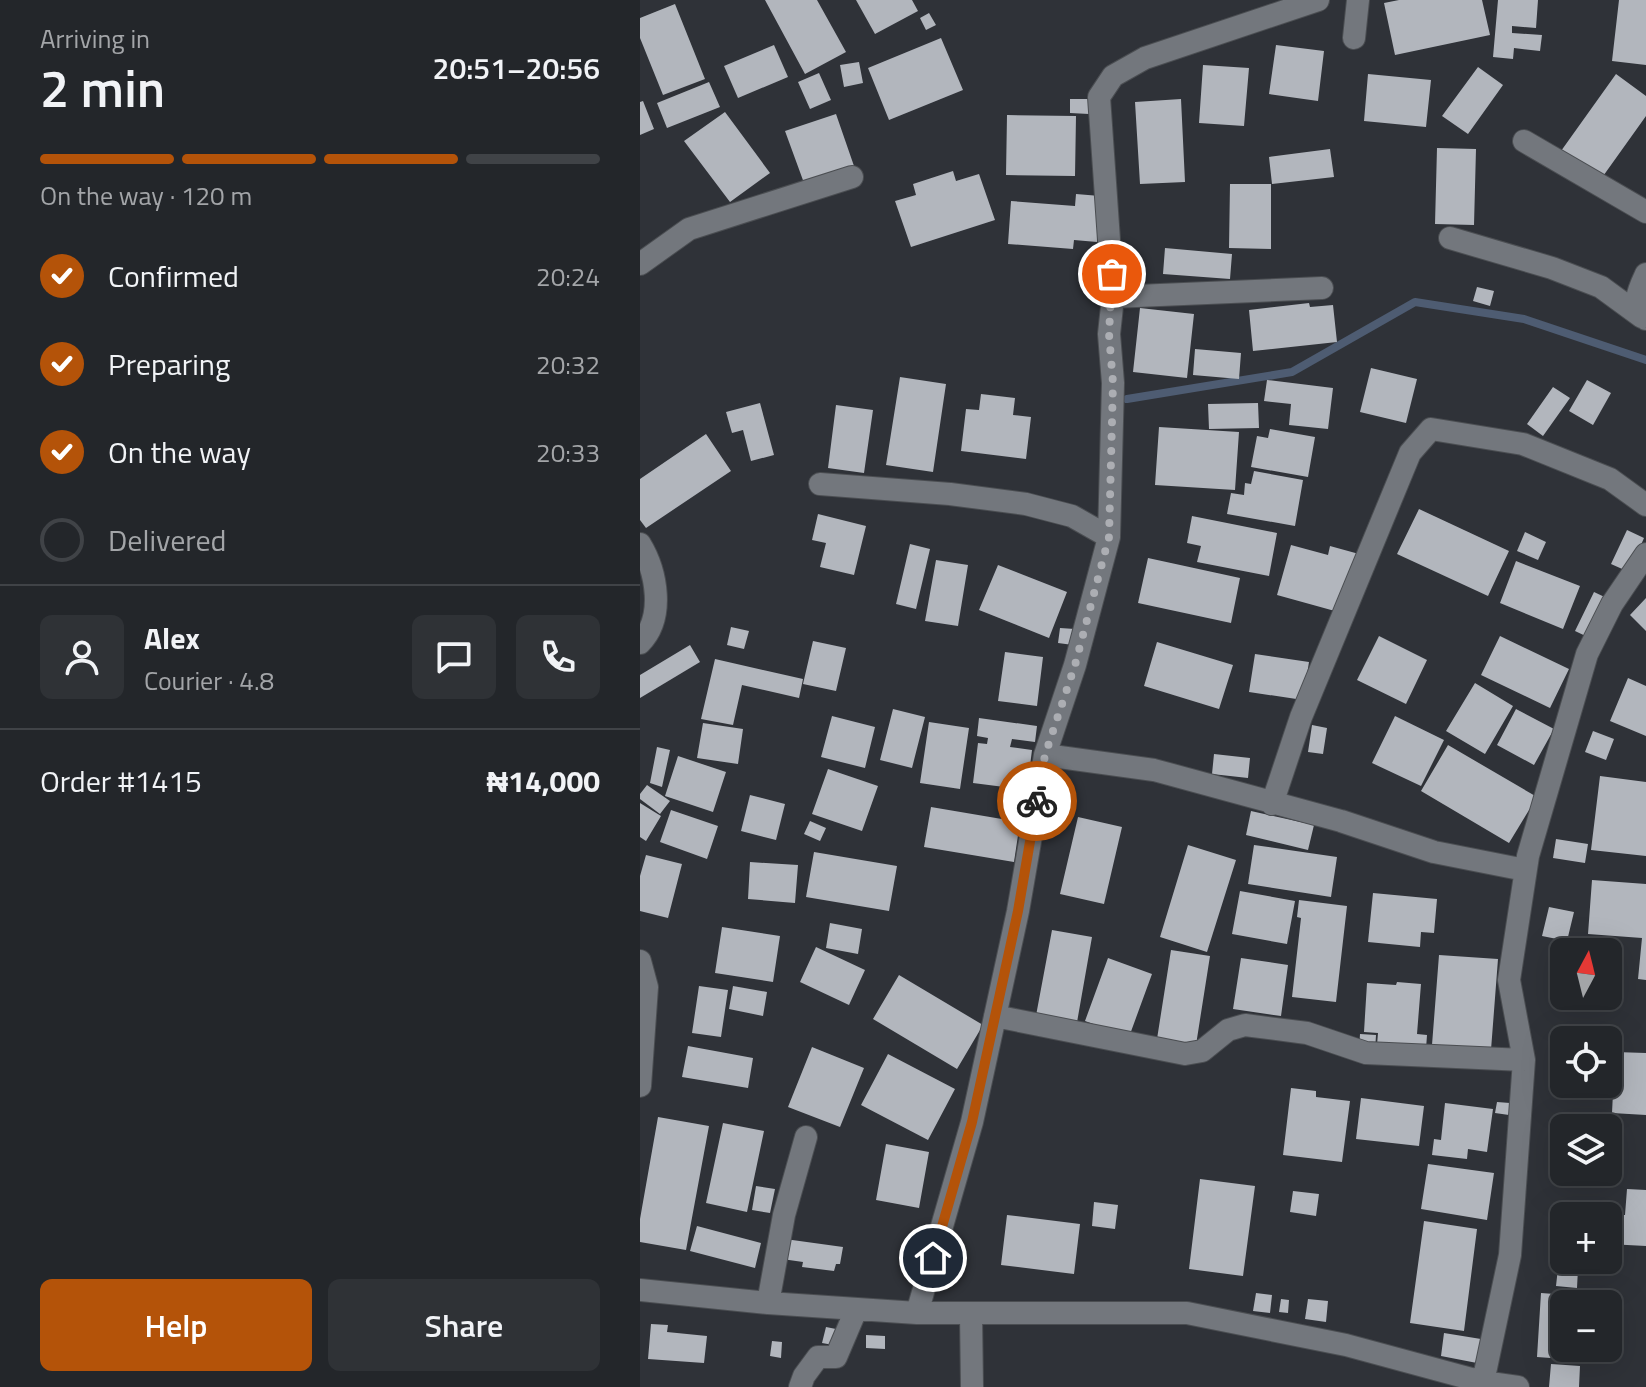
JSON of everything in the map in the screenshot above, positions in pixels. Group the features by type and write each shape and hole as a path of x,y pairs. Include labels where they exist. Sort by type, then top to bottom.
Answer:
{"street":[{"path":"917,1313 972,1122 1018,911 1045,755 1075,665 1109,537 1113,383 1109,334 1113,297 1099,97 1113,76 1145,58 1318,0"},
{"path":"1354,38 1358,0"},
{"path":"1524,141 1646,212"},
{"path":"640,264 689,229 852,177"},
{"path":"1450,238 1552,268 1601,287 1644,318"},
{"path":"1644,318 1637,306 1636,295 1646,274"},
{"path":"1113,297 1322,288"},
{"path":"1272,804 1301,717 1410,453 1431,429 1523,444 1610,479 1646,505"},
{"path":"820,484 950,494 1026,504 1072,516 1109,537"},
{"path":"640,544 647,555 655,602 650,633 640,643"},
{"path":"1483,1382 1510,1255 1524,1060 1509,980 1525,870 1587,654 1612,604 1646,554"},
{"path":"1045,755 1154,770 1341,821 1434,852 1525,870"},
{"path":"640,961 647,987 640,1086"},
{"path":"995,1016 1185,1054 1202,1051 1228,1030 1245,1025 1307,1033 1366,1053 1524,1060"},
{"path":"768,1303 784,1215 806,1137"},
{"path":"640,1290 917,1313 1187,1313 1346,1345 1483,1382 1518,1387"},
{"path":"800,1387 818,1357 836,1357 856,1310"},
{"path":"971,1315 972,1387"}],"building":[{"path":"765,0 817,0 846,52 805,74"},
{"path":"856,0 912,0 918,11 875,34"},
{"path":"1399,0 1482,0 1490,35 1395,55 1384,3"},
{"path":"1498,0 1538,0 1536,28 1512,26 1512,33 1542,35 1540,51 1514,48 1513,59 1493,57"},
{"path":"1619,0 1646,0 1646,65 1612,61"},
{"path":"675,4 705,79 663,95 640,38 640,18"},
{"path":"929,13 936,25 926,30 920,18"},
{"path":"941,38 963,90 889,120 868,68"},
{"path":"774,45 788,77 738,98 724,66"},
{"path":"1276,45 1324,51 1318,101 1269,94"},
{"path":"859,62 863,83 844,87 840,65"},
{"path":"1203,65 1249,68 1244,126 1199,123"},
{"path":"1478,67 1503,85 1468,134 1442,116"},
{"path":"819,73 831,100 810,109 798,82"},
{"path":"1368,74 1431,80 1426,127 1364,121"},
{"path":"1616,74 1646,96 1646,116 1601,179 1561,151"},
{"path":"709,82 720,107 667,128 657,103"},
{"path":"1070,99 1089,99 1089,114 1070,113"},
{"path":"1181,99 1185,182 1140,184 1135,102"},
{"path":"643,101 654,129 640,135 640,102"},
{"path":"725,112 770,173 730,202 684,141"},
{"path":"836,114 854,166 804,183 785,131"},
{"path":"1007,115 1076,116 1075,176 1006,175"},
{"path":"1437,148 1476,149 1474,225 1435,224"},
{"path":"1330,149 1334,177 1272,184 1269,157"},
{"path":"953,171 956,181 979,174 995,220 911,247 895,201 916,195 913,184"},
{"path":"1230,184 1271,184 1271,249 1229,248"},
{"path":"1076,194 1100,196 1097,242 1074,240 1073,249 1008,244 1011,201 1075,206"},
{"path":"1165,248 1232,254 1230,279 1163,274"},
{"path":"1477,287 1494,291 1490,306 1473,301"},
{"path":"1309,303 1310,307 1333,305 1337,342 1253,351 1249,310"},
{"path":"1140,308 1194,314 1187,378 1133,372"},
{"path":"1195,349 1241,353 1239,379 1193,375"},
{"path":"1371,368 1417,379 1406,423 1360,412"},
{"path":"900,377 946,384 933,472 886,465"},
{"path":"1267,380 1333,388 1328,429 1289,425 1291,404 1264,401"},
{"path":"1587,380 1611,393 1593,425 1569,411"},
{"path":"1553,387 1570,398 1543,436 1527,424"},
{"path":"981,394 1015,398 1013,415 1031,417 1026,459 961,451 966,409 979,410"},
{"path":"760,403 774,455 751,461 743,430 732,433 726,412"},
{"path":"1258,403 1259,428 1209,429 1208,404"},
{"path":"836,405 873,410 864,473 828,468"},
{"path":"1159,427 1239,432 1235,490 1155,485"},
{"path":"1270,429 1315,437 1308,477 1251,467 1257,436 1268,438"},
{"path":"706,434 731,471 646,528 640,520 640,479"},
{"path":"1254,471 1303,480 1295,526 1227,514 1231,493 1244,495 1245,483 1251,484"},
{"path":"1419,509 1509,551 1488,596 1397,554"},
{"path":"818,514 866,526 854,575 820,567 826,543 812,540"},
{"path":"1192,516 1277,533 1269,576 1197,562 1201,546 1187,543"},
{"path":"1627,530 1644,538 1629,572 1611,564"},
{"path":"1525,532 1546,542 1538,560 1517,551"},
{"path":"910,544 930,549 916,609 896,604"},
{"path":"1291,545 1328,555 1330,546 1359,554 1342,613 1277,595"},
{"path":"1148,558 1240,578 1231,623 1138,603"},
{"path":"936,560 968,565 958,626 925,621"},
{"path":"1516,561 1580,586 1563,629 1500,603"},
{"path":"998,565 1067,592 1049,638 979,610"},
{"path":"1594,592 1611,600 1592,639 1575,631"},
{"path":"1646,598 1646,631 1630,615"},
{"path":"731,627 749,631 744,649 727,645"},
{"path":"1060,628 1075,629 1073,645 1058,643"},
{"path":"1379,636 1427,660 1406,704 1357,680"},
{"path":"1500,636 1569,669 1550,708 1481,675"},
{"path":"813,641 846,648 836,691 803,684"},
{"path":"1157,642 1233,665 1219,709 1144,686"},
{"path":"690,645 700,662 640,698 640,675"},
{"path":"1005,652 1043,657 1037,706 998,701"},
{"path":"1255,654 1309,662 1303,700 1249,692"},
{"path":"715,659 803,679 799,698 742,685 733,725 701,719"},
{"path":"1628,678 1646,686 1646,736 1610,721"},
{"path":"1475,683 1513,706 1485,754 1446,731"},
{"path":"893,709 925,717 912,768 880,760"},
{"path":"1516,709 1554,729 1534,765 1497,745"},
{"path":"832,716 875,727 865,768 821,757"},
{"path":"1395,716 1444,740 1421,786 1372,763"},
{"path":"979,718 1037,726 1035,742 1012,739 1010,747 1032,750 1027,790 973,783 978,743 987,744 988,738 977,736"},
{"path":"929,722 969,728 960,789 920,783"},
{"path":"703,723 743,729 738,764 697,758"},
{"path":"1312,725 1327,728 1323,754 1308,752"},
{"path":"1593,731 1614,739 1606,760 1585,752"},
{"path":"1448,745 1537,797 1509,843 1421,791"},
{"path":"657,747 670,750 662,787 650,783"},
{"path":"1214,754 1250,758 1248,778 1212,774"},
{"path":"678,756 726,772 713,812 665,796"},
{"path":"828,769 878,786 862,831 812,814"},
{"path":"1600,776 1646,782 1646,856 1591,850"},
{"path":"647,785 670,801 660,814 640,799"},
{"path":"750,795 785,804 776,840 741,831"},
{"path":"640,803 661,816 646,841 640,837"},
{"path":"931,807 1020,822 1014,862 924,847"},
{"path":"671,810 718,826 707,859 660,842"},
{"path":"1251,811 1314,825 1308,850 1246,835"},
{"path":"1078,817 1122,827 1104,904 1060,894"},
{"path":"810,821 826,828 820,841 804,834"},
{"path":"1556,839 1588,844 1585,863 1553,858"},
{"path":"1188,845 1236,860 1207,952 1160,937"},
{"path":"1254,845 1337,857 1331,897 1248,884"},
{"path":"814,852 897,866 889,911 806,897"},
{"path":"646,855 682,864 668,918 640,911 640,876"},
{"path":"750,862 798,865 795,903 748,899"},
{"path":"1592,880 1646,884 1646,980 1638,979 1642,938 1588,934"},
{"path":"1240,891 1295,901 1287,944 1232,934"},
{"path":"1373,893 1437,899 1434,933 1421,932 1420,947 1368,942"},
{"path":"1299,900 1347,906 1336,1002 1292,997 1301,918 1297,917"},
{"path":"1549,907 1574,912 1568,938 1542,936"},
{"path":"830,923 862,929 858,954 826,948"},
{"path":"722,927 780,936 773,982 715,973"},
{"path":"1052,930 1092,937 1076,1028 1035,1021"},
{"path":"816,947 865,970 849,1005 800,982"},
{"path":"1171,950 1210,956 1196,1045 1157,1039"},
{"path":"1439,955 1498,959 1491,1050 1432,1045"},
{"path":"1108,958 1152,974 1129,1037 1085,1021"},
{"path":"1241,958 1288,965 1281,1016 1233,1009"},
{"path":"899,975 983,1025 957,1069 873,1019"},
{"path":"1397,982 1421,984 1417,1034 1427,1035 1426,1049 1377,1045 1378,1033 1364,1032 1367,983 1396,985"},
{"path":"699,986 728,990 721,1037 692,1033"},
{"path":"733,986 767,992 763,1016 729,1009"},
{"path":"1360,1034 1376,1035 1375,1051 1359,1050"},
{"path":"688,1046 753,1058 748,1088 682,1077"},
{"path":"812,1047 864,1068 840,1127 788,1107"},
{"path":"1622,1052 1646,1053 1646,1115 1612,1113 1613,1098 1622,1098"},
{"path":"888,1054 955,1089 928,1140 861,1105"},
{"path":"1291,1088 1316,1091 1316,1097 1350,1101 1342,1162 1283,1155"},
{"path":"1361,1098 1424,1106 1419,1146 1356,1139"},
{"path":"1497,1102 1510,1103 1509,1115 1495,1113"},
{"path":"1445,1103 1493,1109 1487,1152 1468,1149 1467,1159 1432,1155 1434,1139 1441,1140"},
{"path":"658,1117 709,1126 686,1250 640,1242 640,1219"},
{"path":"723,1123 764,1131 747,1212 706,1203"},
{"path":"886,1144 929,1152 919,1208 876,1200"},
{"path":"1428,1164 1494,1173 1487,1220 1421,1209"},
{"path":"1200,1179 1255,1186 1243,1276 1189,1269"},
{"path":"756,1186 775,1189 770,1213 752,1210"},
{"path":"1627,1189 1646,1190 1646,1246 1622,1245 1622,1215 1625,1215"},
{"path":"1293,1191 1319,1194 1316,1216 1290,1212"},
{"path":"1094,1202 1118,1205 1115,1229 1092,1226"},
{"path":"1007,1215 1080,1224 1074,1274 1001,1265"},
{"path":"1424,1221 1477,1229 1464,1331 1410,1323"},
{"path":"697,1226 761,1243 755,1268 690,1251"},
{"path":"785,1239 843,1247 840,1264 836,1264 834,1271 802,1267 803,1262 782,1259"},
{"path":"1557,1274 1578,1274 1577,1288 1556,1286"},
{"path":"1256,1293 1272,1295 1270,1313 1253,1311"},
{"path":"1541,1293 1550,1294 1550,1358 1537,1357"},
{"path":"1281,1299 1289,1300 1288,1313 1279,1312"},
{"path":"1308,1299 1328,1301 1326,1322 1305,1319"},
{"path":"651,1324 668,1325 667,1332 707,1336 704,1363 648,1359"},
{"path":"826,1327 836,1329 839,1346 822,1343"},
{"path":"1444,1333 1481,1339 1477,1363 1441,1356"},
{"path":"866,1335 885,1336 885,1349 866,1348"},
{"path":"772,1341 782,1342 781,1358 770,1356"},
{"path":"1551,1364 1580,1366 1579,1387 1549,1387"}],"waterway":[{"path":"1127,399 1292,372 1415,302 1524,319 1646,360"}],"way so far":[{"path":"1037,801 1045,755 1075,665 1109,537 1112,274"}],"route":[{"path":"933,1258 972,1122 1018,911 1037,801"}]}
